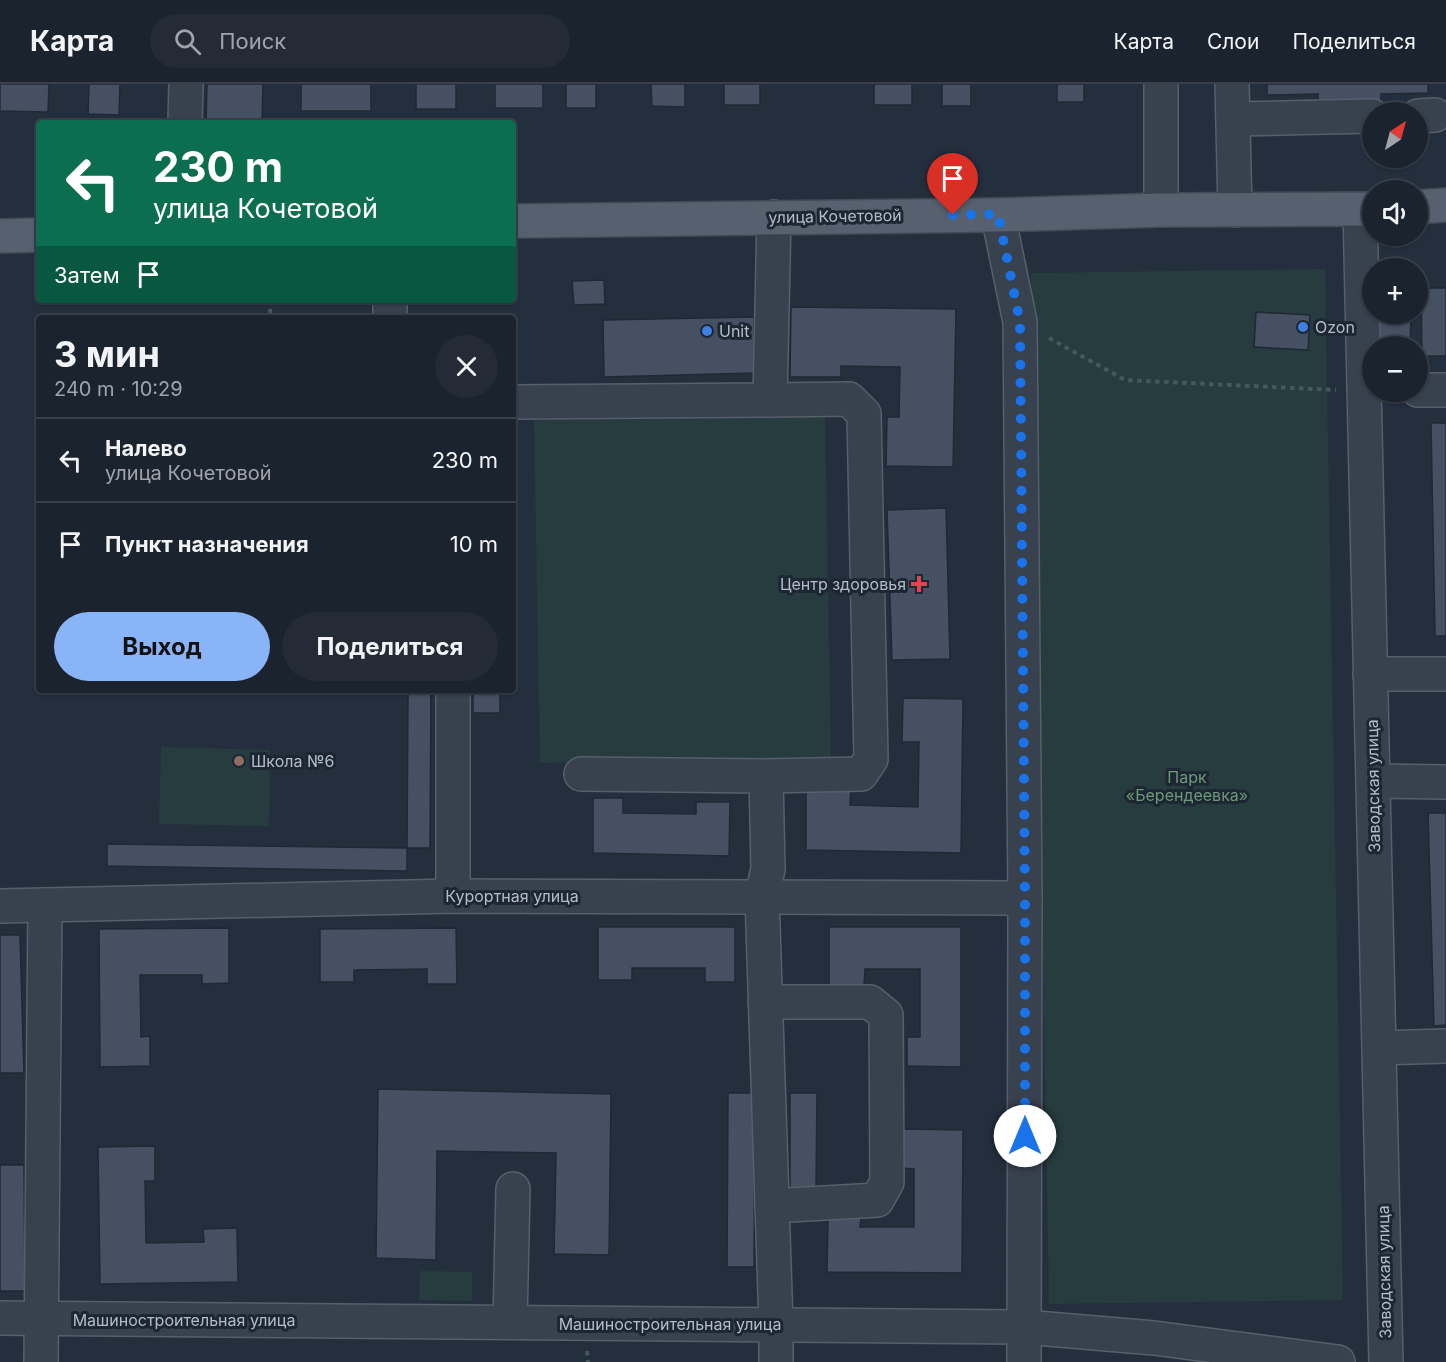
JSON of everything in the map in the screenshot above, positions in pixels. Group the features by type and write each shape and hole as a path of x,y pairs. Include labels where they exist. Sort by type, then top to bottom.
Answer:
{"main road":[{"path":"1428,206 1446,205"},
{"name":"улица Кочетовой","path":"516,221 1161,210 1362,209"},
{"path":"0,236 36,235"}],"street":[{"path":"185,120 186,84"},
{"path":"1161,84 1161,210"},
{"path":"1232,84 1235,210"},
{"path":"1233,119 1362,116"},
{"path":"998,214 1020,322 1025,898 1024,1362"},
{"path":"770,400 774,217"},
{"name":"Заводская улица","path":"1366,246 1367,336"},
{"path":"1428,390 1446,390"},
{"path":"516,402 849,399 864,414 872,759 861,774 766,776 581,774"},
{"name":"Заводская улица","path":"1368,402 1370,674 1386,1362"},
{"path":"1370,674 1446,674"},
{"path":"453,693 453,896"},
{"path":"766,776 768,869 762,896 776,1362"},
{"path":"1373,781 1446,782"},
{"name":"Курортная улица","path":"0,906 453,896 1025,898"},
{"path":"41,1362 45,905"},
{"path":"765,1002 870,1002 886,1015 887,1182 877,1200 772,1206"},
{"path":"1379,1048 1446,1047"},
{"path":"510,1322 513,1189"},
{"name":"Машиностроительная улица","path":"0,1318 1024,1327 1154,1338 1338,1362"}],"path":[{"path":"1020,322 1125,380 1362,392"}],"green space":[{"name":"Парк «Берендеевка»","path":"1325,269 1343,1300 1049,1304 1031,273"},
{"path":"825,415 831,758 540,763 534,420"},
{"path":"161,747 270,750 269,826 159,824"},
{"path":"420,1271 472,1272 472,1301 419,1300"}],"building":[{"path":"0,84 49,84 48,112 0,111"},
{"path":"89,84 120,84 119,115 88,114"},
{"path":"207,84 263,84 262,120 206,120"},
{"path":"301,84 371,84 371,111 301,111"},
{"path":"416,84 456,84 456,109 416,109"},
{"path":"495,84 543,84 543,108 495,108"},
{"path":"566,84 596,84 596,108 566,108"},
{"path":"651,84 685,84 685,107 652,106"},
{"path":"724,84 760,84 760,105 724,105"},
{"path":"874,84 912,84 912,105 874,105"},
{"path":"942,84 971,84 971,106 942,106"},
{"path":"1057,84 1084,84 1084,102 1057,102"},
{"path":"1267,84 1428,84 1428,93 1381,94 1381,102 1362,102 1362,104 1318,105 1318,94 1267,95"},
{"path":"604,280 605,304 574,305 572,281"},
{"path":"1428,288 1446,288 1446,356 1428,356 1428,336 1422,336 1422,324 1428,324"},
{"path":"791,307 956,309 953,467 886,466 887,417 899,417 900,367 841,366 841,377 790,377"},
{"path":"1256,312 1310,315 1308,350 1254,347"},
{"path":"754,317 755,373 604,377 603,320"},
{"path":"1374,324 1411,324 1410,336 1373,336"},
{"path":"1431,423 1446,423 1446,636 1435,636"},
{"name":"Центр здоровья","path":"946,508 950,659 892,660 887,510"},
{"path":"408,693 431,693 430,848 407,848"},
{"path":"473,693 500,693 500,713 473,713"},
{"path":"903,698 963,699 961,853 806,850 806,786 851,787 850,805 918,807 919,742 902,742"},
{"path":"593,798 623,798 623,813 696,814 696,802 730,802 729,856 593,853"},
{"path":"1428,813 1446,813 1446,1025 1434,1026"},
{"path":"107,844 407,848 407,871 107,866"},
{"path":"598,927 735,927 735,982 705,982 705,968 632,968 632,980 598,980"},
{"path":"829,927 961,927 961,1067 907,1066 907,1037 920,1037 920,969 865,969 864,986 829,986"},
{"path":"229,928 229,983 202,984 202,975 140,975 141,1037 150,1036 150,1066 100,1067 99,929"},
{"path":"456,928 457,984 427,984 427,969 354,970 354,982 320,982 320,929"},
{"path":"0,935 20,935 24,1073 0,1073"},
{"path":"378,1089 611,1094 609,1255 554,1254 556,1153 437,1151 436,1260 376,1258"},
{"path":"728,1093 755,1093 754,1267 727,1267"},
{"path":"790,1093 817,1093 816,1190 790,1190"},
{"path":"902,1129 963,1130 962,1273 827,1272 828,1218 861,1218 860,1227 914,1227 914,1169 902,1168"},
{"path":"155,1146 155,1181 145,1181 146,1243 204,1242 203,1229 237,1228 238,1282 100,1284 98,1147"},
{"path":"0,1165 24,1165 25,1291 0,1291"}],"place":[{"name":"Ozon","path":"1303,327"},
{"name":"Unit","path":"707,331"},
{"name":"Центр здоровья","path":"919,584"},
{"name":"Школа №6","path":"239,761"}],"route":[{"path":"953,215 998,214 1020,322 1025,1136"}]}
